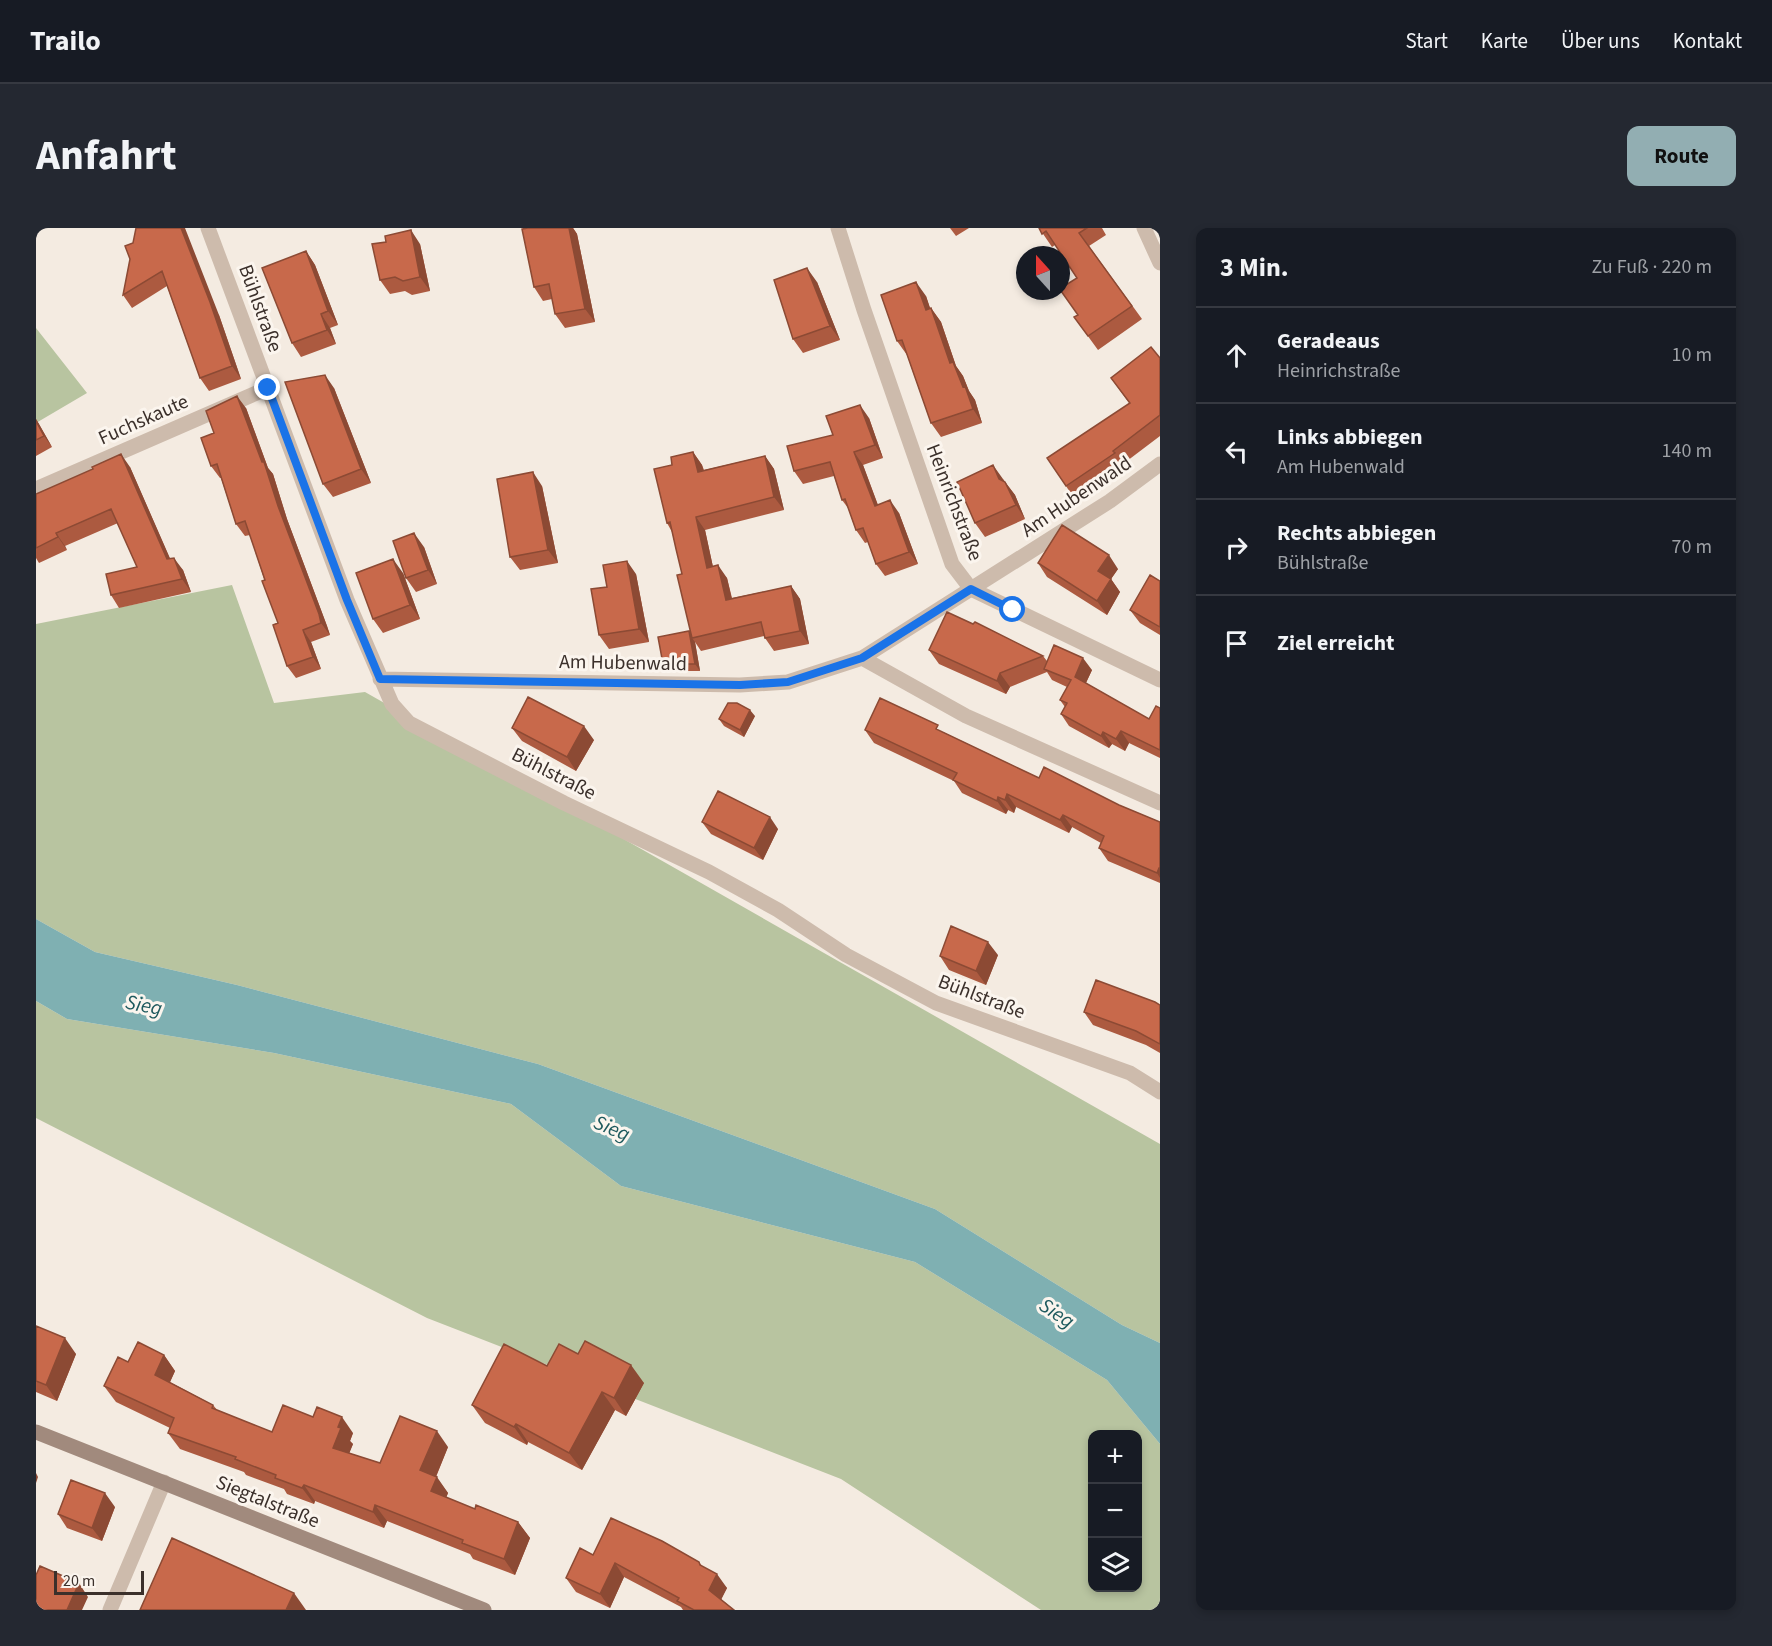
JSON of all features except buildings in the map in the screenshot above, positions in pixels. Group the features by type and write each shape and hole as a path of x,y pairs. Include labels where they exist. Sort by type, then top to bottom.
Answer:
{"main road":[{"name":"Siegtalstraße","path":"36,1432 484,1610"}],"street":[{"name":"Bühlstraße","path":"208,228 347,600 380,679 393,704 409,723 564,802 709,872 778,910 846,955 936,1003 1130,1073 1160,1092"},
{"name":"Heinrichstraße","path":"838,228 875,343 952,564 971,589 1160,680"},
{"path":"1144,228 1160,263"},
{"name":"Fuchskaute","path":"36,489 268,388"},
{"name":"Am Hubenwald","path":"380,679 740,685 788,682 862,658 1110,501 1160,464"},
{"path":"862,658 966,716 1160,803"},
{"path":"110,1610 164,1482"}],"green space":[{"path":"36,328 87,393 36,423"},
{"path":"232,585 274,703 365,692 1160,1144 1160,1343 1122,1325 935,1209 538,1064 237,985 95,952 36,919 36,624"},
{"path":"36,1001 67,1019 274,1053 511,1104 621,1186 915,1262 1107,1380 1160,1444 1160,1610 1041,1610 841,1479 427,1318 36,1118"}],"water":[{"name":"Sieg","path":"36,919 95,952 237,985 538,1064 935,1209 1122,1325 1160,1343 1160,1444 1107,1380 915,1262 621,1186 511,1104 274,1053 67,1019 36,1001"}],"route":[{"path":"268,388 347,600 380,679 740,685 788,682 862,658 971,589 1013,610"}]}
